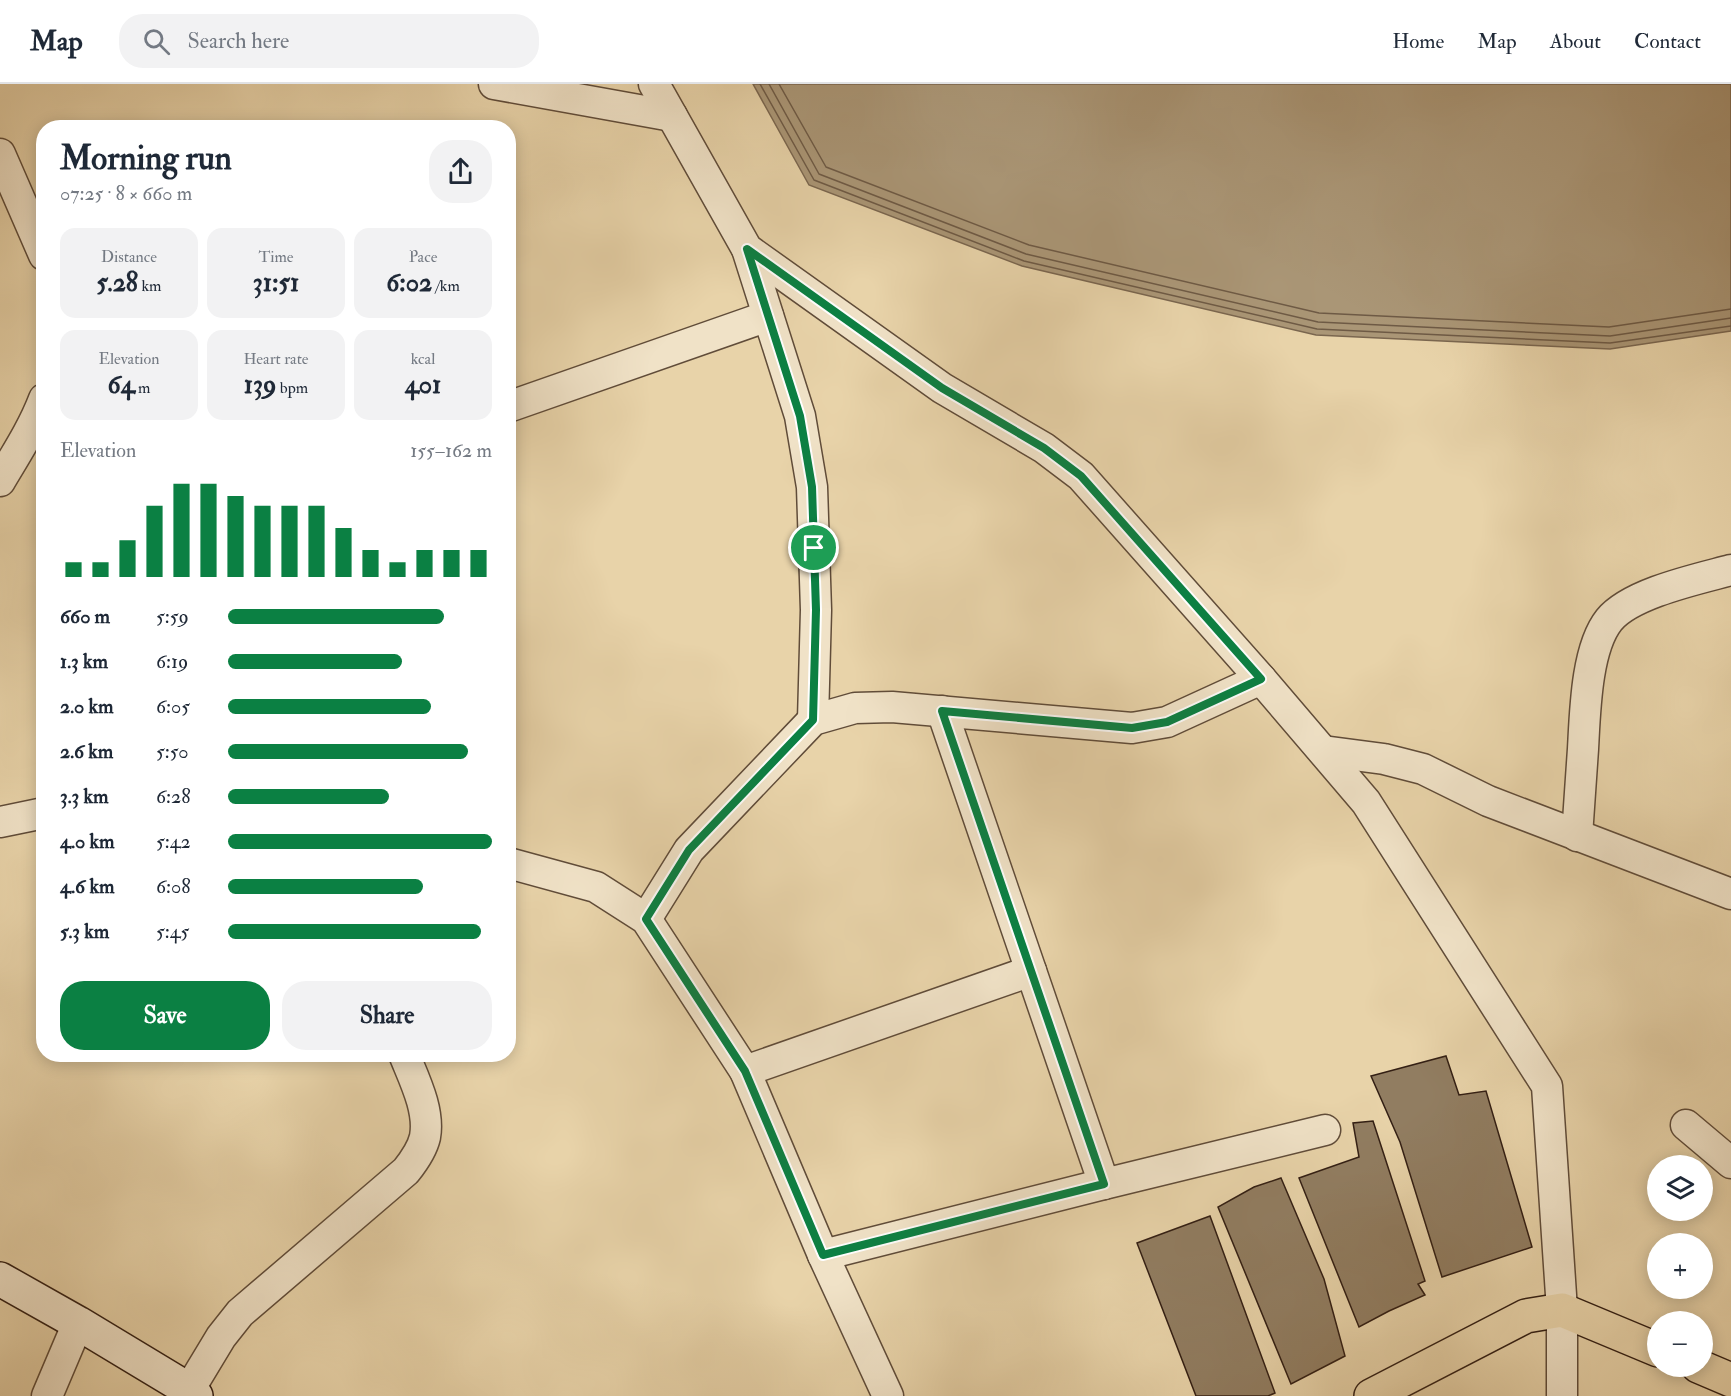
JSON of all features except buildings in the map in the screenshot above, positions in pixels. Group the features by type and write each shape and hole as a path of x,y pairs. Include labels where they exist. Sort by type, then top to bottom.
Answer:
{"main road":[{"path":"1371,1396 1526,1316 1563,1310 1647,1345"},
{"path":"1713,1372 1731,1380"}],"street":[{"path":"494,84 672,116"},
{"path":"654,84 747,249 800,416 812,487 816,610 813,720"},
{"path":"0,154 36,237"},
{"path":"747,249 942,388 1044,448 1081,476 1261,679 1366,802 1547,1086 1563,1310 1562,1396"},
{"path":"516,404 768,316"},
{"path":"0,481 36,420"},
{"path":"1577,836 1587,690 1597,643 1609,620 1626,606 1666,587 1731,570"},
{"path":"646,919 689,850 813,720 855,708 892,707 1132,728 1167,722 1261,679"},
{"path":"942,711 1104,1184"},
{"path":"1323,751 1384,759 1423,769 1488,801 1731,894"},
{"path":"0,827 0,822 36,815"},
{"path":"516,865 596,887 646,919 745,1071 823,1255 888,1396"},
{"path":"745,1071 1031,971"},
{"path":"0,1279 193,1393 221,1337 240,1313 406,1171 417,1157 425,1138 423,1104 407,1062"},
{"path":"1686,1125 1731,1163"},
{"path":"823,1255 1325,1130"},
{"path":"47,1396 78,1323"}],"water":[{"path":"753,84 1731,84 1731,331 1610,349 1316,335 1022,266 809,185"}],"route":[{"path":"747,249 942,388 1044,448 1081,476 1261,679 1167,722 1132,728 942,711 1104,1184 823,1255 745,1071 646,919 689,850 813,720 816,610 814,548 812,487 800,416 747,249"}]}
